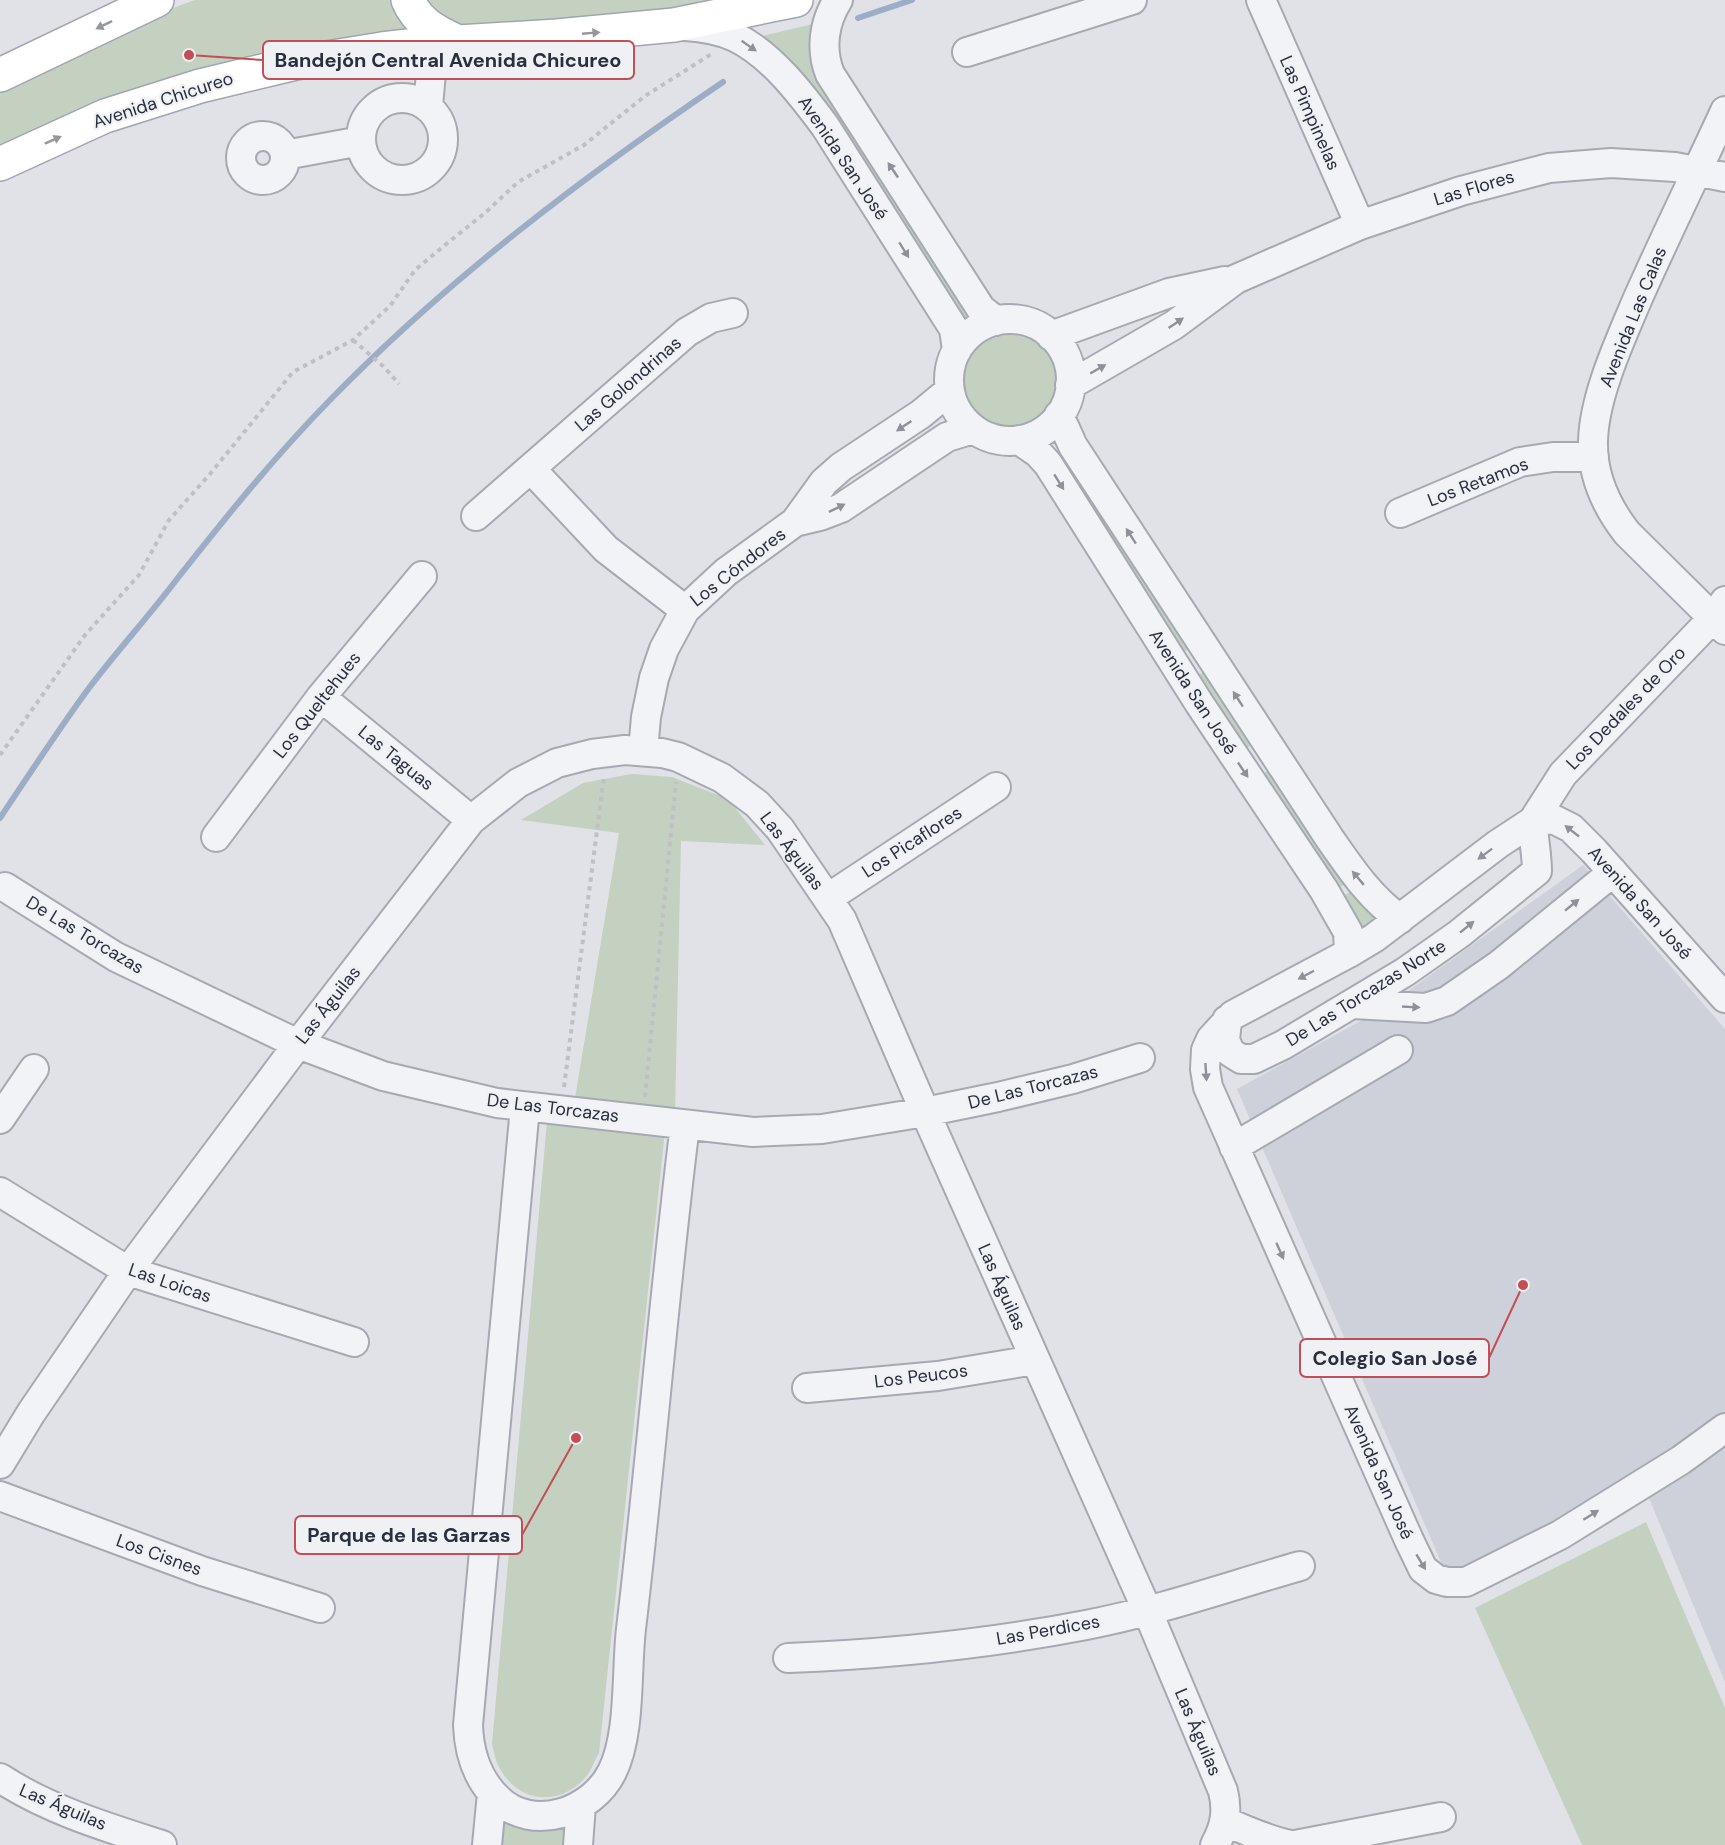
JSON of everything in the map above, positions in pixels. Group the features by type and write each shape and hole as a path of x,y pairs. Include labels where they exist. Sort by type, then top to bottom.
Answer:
{"main road":[{"path":"0,75 157,0"},
{"path":"408,0 417,15 436,32 440,43"},
{"name":"Avenida Chicureo","path":"0,164 105,116 200,86 296,63 440,43 557,36 674,25 796,0"}],"street":[{"name":"Avenida San José","path":"838,0 825,29 825,56 830,74 981,309 996,321"},
{"path":"967,52 1132,0"},
{"name":"Las Pimpinelas","path":"1261,0 1359,225"},
{"name":"Avenida San José","path":"674,25 698,27 735,37 753,48 799,93 825,126 954,328 957,350"},
{"path":"428,106 431,73 440,43"},
{"path":"402,98 416,100 428,106 437,116 442,129 444,142 441,156 422,176 409,180 395,180 382,175 371,166 364,155 361,141 362,128 368,116 377,106 389,100 402,98"},
{"name":"Avenida Las Calas","path":"1721,616 1626,533 1605,498 1597,478 1594,429 1620,341 1677,211 1711,174 1725,111"},
{"path":"285,155 361,141"},
{"name":"Las Flores","path":"1051,336 1169,293 1236,279 1359,225 1461,191 1549,168 1611,163 1653,165 1711,174"},
{"name":"Las Flores","path":"1070,385 1174,325 1236,279"},
{"name":"Las Golondrinas","path":"476,516 687,332 711,318 733,313"},
{"path":"1013,320 1029,323 1051,336 1066,358 1070,385 1067,401 1059,415 1042,432 1019,440 995,439 973,429 966,423 955,408 950,390 951,365 957,350 970,335 996,321 1013,320"},
{"name":"Los Cóndores","path":"643,751 646,717 654,678 669,639 684,610 726,572 795,522 824,482 841,467 921,414 950,390"},
{"name":"Avenida San José","path":"1059,415 1073,446 1336,848 1375,899 1400,919"},
{"name":"Los Cóndores","path":"795,522 841,508 947,437 973,429"},
{"name":"Avenida San José","path":"1019,440 1030,446 1048,464 1199,703 1324,890 1348,932 1349,953"},
{"name":"Los Retamos","path":"1400,513 1520,462 1552,457 1594,457"},
{"path":"531,469 606,549 684,610"},
{"name":"Los Queltehues","path":"216,837 321,697 422,576"},
{"name":"Los Dedales de Oro","path":"1533,821 1563,774 1721,616"},
{"name":"Las Taguas","path":"321,697 471,820"},
{"name":"Las Águilas","path":"0,1464 31,1413 128,1270 471,820 518,783 539,771 578,757 608,752 643,751 678,757 722,778 756,804 780,829 842,920 1147,1610 1223,1791 1226,1812 1220,1834 1251,1831 1272,1842 1293,1845 1441,1817"},
{"name":"Los Picaflores","path":"828,898 996,787"},
{"name":"Avenida San José","path":"1725,998 1571,828 1553,819 1533,821 1498,844 1400,919 1349,953 1233,1015 1208,1044 1205,1069 1208,1087 1408,1540 1423,1569 1436,1579 1466,1582 1560,1535 1680,1460 1725,1428"},
{"name":"De Las Torcazas Norte","path":"1227,1020 1225,1040 1230,1052 1241,1059 1254,1059 1283,1045 1405,972 1537,871 1533,821"},
{"path":"1353,1004 1426,1008 1447,1001 1499,965 1613,872"},
{"name":"De Las Torcazas","path":"5,887 116,957 298,1044 382,1076 497,1103 753,1132 822,1129 925,1112 1073,1079 1140,1058"},
{"path":"1234,1147 1398,1050"},
{"path":"0,1119 34,1069"},
{"path":"525,1107 467,1713 468,1737 473,1760 484,1782 492,1793 507,1806 533,1815 562,1814 581,1805 598,1792 612,1773 620,1747 628,1647 646,1499 685,1125"},
{"name":"Las Loicas","path":"0,1192 128,1270 354,1342"},
{"name":"Los Peucos","path":"807,1388 927,1377 1035,1360"},
{"name":"Los Cisnes","path":"0,1496 202,1571 320,1608"},
{"name":"Las Perdices","path":"788,1658 868,1653 1020,1636 1087,1625 1300,1566"},
{"name":"Las Águilas","path":"0,1778 19,1790 81,1817 162,1845"},
{"path":"487,1845 492,1793"},
{"path":"578,1845 581,1805"}],"path":[{"path":"0,755 85,635 139,575 169,520 210,474 293,372 354,340 390,306 415,270 485,213 518,182 584,146 645,96 688,70 735,37"},
{"path":"354,340 399,384"},
{"path":"561,1111 608,752"},
{"path":"643,1120 678,757"}],"shaded area":[{"path":"1583,865 1725,1029 1725,1682 1642,1481 1469,1567 1444,1569 1237,1089 1386,1007"}],"green space":[{"path":"195,0 722,0 613,17 498,22 162,81 0,152 0,91 115,29"},
{"path":"813,24 975,318 965,324 754,38"},
{"path":"1010,335 1027,339 1042,349 1052,364 1056,381 1052,398 1042,413 1027,423 1010,427 993,423 978,413 968,398 964,381 968,364 978,349 993,339"},
{"path":"1101,507 1191,648 1182,653 1089,515"},
{"path":"1206,670 1253,744 1244,750 1197,676"},
{"path":"1268,770 1346,883 1336,890 1261,776"},
{"path":"632,774 672,777 728,799 765,845 681,841 675,1112 574,1104 619,833 521,820 583,783"},
{"path":"1350,892 1377,917 1377,920 1355,934 1342,896"},
{"path":"547,1121 665,1131 599,1753 589,1773 574,1788 563,1794 539,1797 516,1788 507,1779 499,1767 492,1744"},
{"path":"1646,1522 1725,1708 1725,1845 1582,1845 1475,1608"},
{"path":"495,1816 565,1824 563,1845 492,1845"}],"waterway":[{"path":"858,18 912,0"},
{"path":"0,818 100,674 251,487 330,400 375,355 469,271 518,231 568,192 723,82"}],"place":[{"name":"Bandejón Central Avenida Chicureo","path":"189,55"},
{"name":"Colegio San José","path":"1523,1285"},
{"name":"Parque de las Garzas","path":"576,1438"}]}
